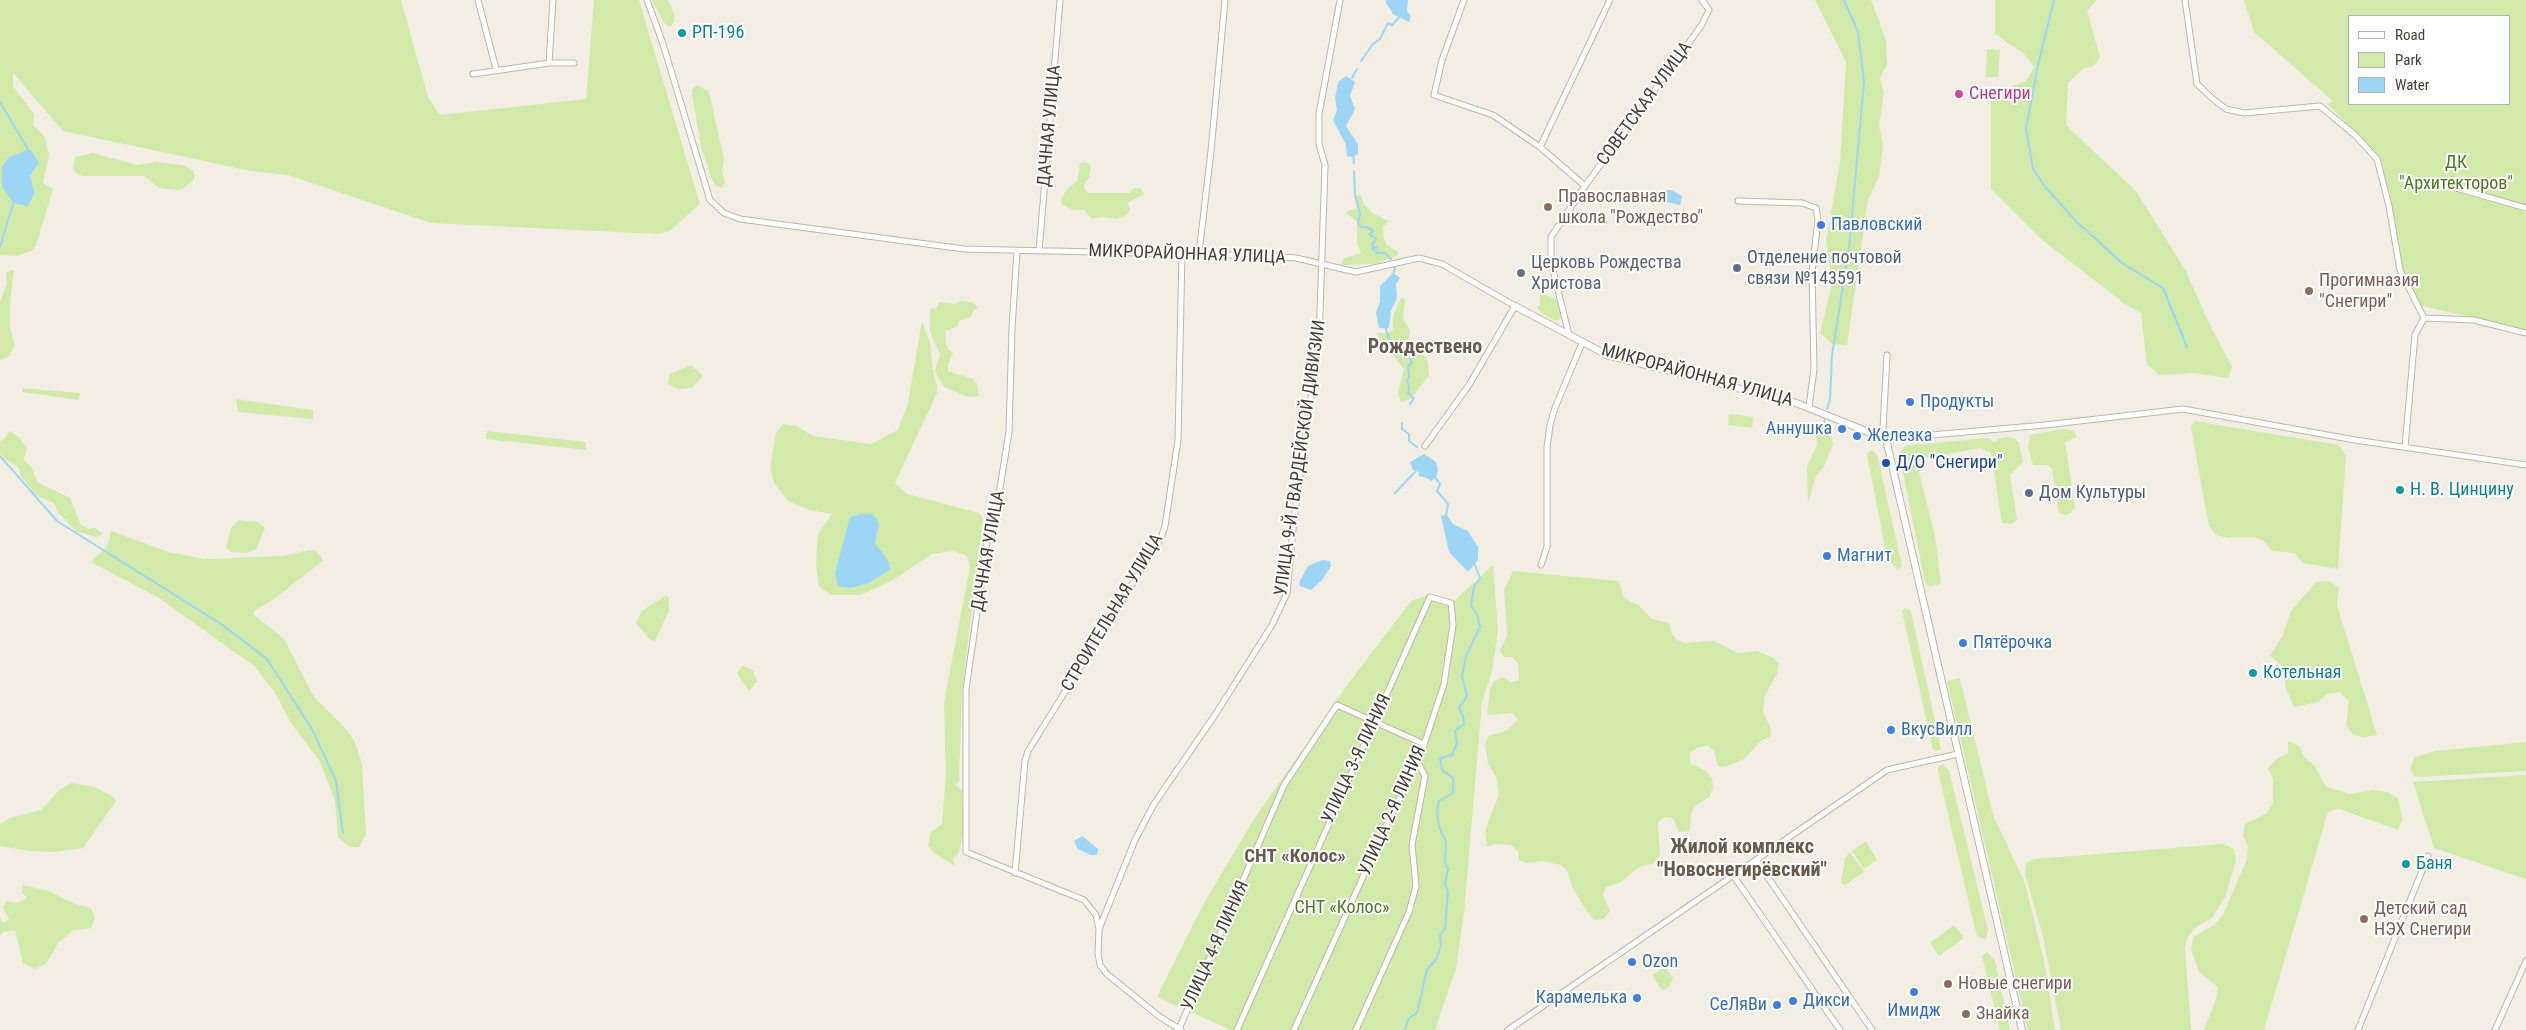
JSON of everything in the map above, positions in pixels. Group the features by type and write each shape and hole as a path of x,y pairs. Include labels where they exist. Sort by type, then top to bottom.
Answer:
{"street":[{"path":"478,0 496,69"},
{"path":"549,63 553,0"},
{"name":"МИКРОРАЙОННАЯ УЛИЦА","path":"647,0 663,44 710,200 716,208 740,219 951,248 1271,256 1296,258 1356,272 1419,258 1433,261 1607,355 1809,407 1886,439"},
{"name":"ДАЧНАЯ УЛИЦА","path":"1040,251 1060,0"},
{"path":"1199,253 1211,151 1225,0"},
{"name":"УЛИЦА 9-Й ГВАРДЕЙСКОЙ ДИВИЗИИ","path":"1099,930 1135,840 1154,804 1220,707 1272,625 1287,593 1294,519 1319,340 1325,165 1320,144 1319,114 1340,0"},
{"path":"1464,0 1442,60 1434,95 1493,115 1540,148 1585,186"},
{"path":"1540,148 1610,0"},
{"name":"СОВЕТСКАЯ УЛИЦА","path":"1569,335 1555,280 1550,246 1555,229 1701,26 1709,10 1702,0"},
{"path":"2185,0 2197,84 2213,99 2226,109 2244,114 2320,106 2355,135 2377,159 2389,206 2400,270 2424,318"},
{"path":"474,74 496,69 549,63 574,63"},
{"path":"2439,183 2526,208"},
{"path":"1738,201 1802,203 1816,208 1818,220 1812,272 1814,369 1809,407"},
{"name":"ДАЧНАЯ УЛИЦА","path":"1015,873 966,852 966,689 989,529 999,494 1009,432 1012,328 1017,251"},
{"name":"СТРОИТЕЛЬНАЯ УЛИЦА","path":"1015,873 1025,762 1028,752 1161,538 1165,526 1178,439 1182,253"},
{"path":"1425,446 1469,384 1515,306"},
{"path":"2424,318 2474,320 2526,333"},
{"path":"2405,447 2415,335 2424,318"},
{"path":"1541,564 1547,547 1547,448 1550,425 1555,408 1582,343"},
{"path":"1887,354 1884,429 2022,1030"},
{"path":"1886,439 2045,425 2183,409 2460,457 2526,465"},
{"name":"УЛИЦА 3-Я ЛИНИЯ","path":"1236,1030 1430,597"},
{"name":"УЛИЦА 2-Я ЛИНИЯ","path":"1294,1030 1385,828 1418,763 1444,684 1453,625 1451,603 1430,597"},
{"name":"УЛИЦА 4-Я ЛИНИЯ","path":"1180,1030 1284,785 1337,705 1373,723"},
{"path":"1373,723 1424,744"},
{"path":"1508,1030 1887,770 1958,754"},
{"path":"1356,1030 1409,912 1416,886 1412,845 1425,776 1418,763"},
{"path":"2358,1030 2428,856"},
{"path":"1756,860 1872,1030"},
{"path":"1015,873 1084,900 1096,914 1099,930 1099,959 1107,974 1160,1017 1180,1030"},
{"path":"1733,875 1840,1030"},
{"path":"2496,1030 2526,961"}],"green space":[{"path":"0,0 401,0 428,97 440,115 586,99 594,0 639,0 700,204 670,231 659,234 431,223 288,175 251,171 63,131 13,73 13,86 34,114 33,125 45,137 49,155 43,183 53,189 36,245 32,251 16,256 0,255","holes":["19,154 39,163 30,176 35,193 28,205 13,203 9,157"]},
{"path":"652,0 668,0 675,16 674,22 670,27 664,23"},
{"path":"1815,0 1871,0 1886,40 1887,65 1880,78 1884,92 1879,126 1883,144 1879,177 1868,200 1847,345 1832,344 1820,333 1832,284 1826,240 1840,163 1846,62"},
{"path":"1995,0 2097,0 2087,11 2100,57 2093,67 2084,68 2068,83 2066,125 2136,191 2186,271 2207,319 2232,367 2228,378 2193,373 2159,375 2147,364 2141,313 2125,304 2041,239 1991,189 1991,99 2012,86 2026,81 2034,67 2024,54 1995,34"},
{"name":"ДК \"Архитекторов\"","path":"2244,0 2526,0 2526,330 2419,305 2405,282 2390,194 2378,157 2328,104 2333,101 2254,32"},
{"path":"1987,49 2000,50 1998,77 1986,77"},
{"path":"697,85 708,91 710,97 724,159 722,171 725,183 722,188 716,186 713,182 701,147 692,94 692,90"},
{"path":"93,153 137,165 156,162 182,165 193,170 195,176 193,181 183,189 177,190 159,188 144,176 83,176 77,174 73,169 75,157"},
{"path":"1086,162 1091,166 1089,178 1085,182 1084,188 1088,193 1130,193 1134,188 1140,188 1144,194 1128,203 1130,209 1127,215 1116,219 1103,217 1092,219 1084,210 1073,210 1062,205 1061,199 1067,189 1077,181 1080,163"},
{"path":"1361,195 1364,204 1372,213 1389,221 1383,227 1384,239 1387,245 1398,252 1398,255 1375,264 1343,265 1342,262 1345,258 1361,253 1357,243 1357,221 1347,214 1347,211 1357,208 1355,196"},
{"path":"14,270 10,303 10,328 15,345 10,356 0,360 0,301 7,284 6,272"},
{"path":"1540,295 1546,295 1557,300 1562,318 1556,321 1540,312 1537,307 1540,305"},
{"path":"1401,298 1405,299 1403,318 1410,331 1408,346 1426,357 1429,376 1410,399 1401,402 1398,394 1404,369 1376,333 1389,333 1393,330 1393,316"},
{"path":"961,301 974,303 978,308 973,311 971,317 959,321 957,327 945,331 948,349 953,353 948,365 948,371 973,379 977,384 979,396 968,397 944,387 935,372 940,354 930,332 930,309 936,308 939,302 955,304"},
{"path":"922,321 930,343 937,393 895,483 907,494 979,513 983,519 962,690 959,781 955,785 962,790 964,832 958,854 953,859 955,866 934,853 928,846 931,832 942,824 946,775 944,702 970,567 967,556 954,551 932,554 891,581 860,595 831,595 819,587 816,562 818,534 832,514 810,510 788,501 774,483 770,467 776,433 783,424 797,426 813,436 871,444 898,430 908,403","holes":["861,514 872,514 877,519 879,526 875,543 890,570 869,583 851,588 835,573 841,551"]},
{"path":"691,365 703,376 692,388 679,389 668,384 670,374"},
{"path":"22,388 80,393 79,400 23,392"},
{"path":"236,399 313,410 313,419 238,412"},
{"path":"1729,414 1753,417 1752,428 1728,425"},
{"path":"2194,421 2339,445 2346,456 2338,569 2303,563 2295,553 2271,551 2264,541 2254,537 2228,538 2216,535 2209,526 2207,516 2191,427"},
{"path":"1815,424 1829,428 1833,444 1824,466 1816,476 1808,504 1807,467 1817,445"},
{"path":"2062,429 2074,431 2077,437 2065,442 2075,507 2071,513 2065,515 2059,513 2052,469 2047,465 2033,465 2028,447 2030,435"},
{"path":"10,431 19,437 27,449 24,459 33,470 37,482 70,498 81,525 89,529 94,527 103,534 96,537 76,531 57,511 54,503 36,495 21,476 19,468 6,460 0,453 0,441"},
{"path":"487,431 586,442 586,450 486,439"},
{"path":"1989,438 1994,442 2000,438 2015,438 2019,443 2023,462 2010,475 2017,520 2012,524 2002,523 1991,453 1980,448 1921,459 1919,472 1935,536 1941,584 1929,587 1925,582 1901,463 1901,451 1905,446 1911,445"},
{"path":"1871,450 1875,452 1878,458 1902,566 1898,570 1889,560 1885,548 1867,454"},
{"path":"239,520 258,522 265,528 256,549 247,553 231,552 226,547 231,528"},
{"path":"111,531 169,552 204,559 283,556 310,550 316,551 321,557 322,561 319,564 271,601 255,610 253,614 284,639 314,697 344,727 355,742 362,764 366,834 359,847 350,847 338,837 335,800 319,760 291,723 274,691 254,666 159,598 91,562 108,545"},
{"name":"СНТ «Колос»","path":"1493,565 1498,631 1492,671 1482,702 1464,913 1456,968 1435,1030 1231,1030 1157,997 1202,907 1252,822 1348,684 1411,601 1431,594 1454,601"},
{"path":"1513,571 1619,581 1624,598 1639,606 1652,619 1669,623 1672,634 1677,640 1685,643 1714,641 1738,653 1757,651 1774,658 1779,665 1777,674 1765,695 1763,712 1771,728 1770,737 1762,740 1744,759 1727,766 1718,767 1714,751 1708,746 1698,747 1690,753 1690,763 1706,771 1712,778 1713,788 1709,797 1695,806 1691,814 1690,831 1679,832 1673,818 1665,817 1658,822 1660,856 1655,863 1639,867 1621,882 1606,887 1603,895 1610,911 1604,919 1594,920 1588,913 1572,887 1568,871 1561,865 1543,861 1526,863 1519,860 1518,851 1511,845 1495,844 1487,847 1485,831 1499,794 1496,777 1488,764 1485,744 1488,736 1506,731 1518,720 1513,713 1487,715 1490,689 1494,681 1502,677 1511,682 1519,680 1518,664 1512,657 1504,657 1500,651 1507,635 1504,590"},
{"path":"2329,581 2339,588 2337,605 2377,735 2365,737 2353,735 2346,725 2349,701 2340,692 2327,694 2318,702 2294,707 2285,686 2285,674 2279,663 2270,656 2283,635 2291,611 2316,582"},
{"path":"666,595 669,598 669,611 655,641 650,640 636,623 642,611"},
{"path":"1905,608 1910,610 1912,616 1941,749 1937,751 1933,750 1902,611"},
{"path":"742,666 753,670 757,682 749,691 737,673"},
{"path":"1960,678 1993,815 2025,883 2044,961 2055,1030 2028,1030 1947,681"},
{"path":"2288,741 2299,746 2305,758 2315,766 2326,787 2350,794 2373,790 2387,792 2398,798 2403,819 2398,830 2339,809 2328,812 2264,1030 2204,1030 2216,999 2218,987 2199,972 2191,949 2193,937 2214,925 2223,915 2247,859 2248,847 2243,836 2245,824 2267,813 2273,803 2273,779 2268,768 2277,759 2288,753"},
{"path":"2526,742 2526,771 2418,777 2414,776 2410,769 2415,757 2436,751"},
{"path":"1943,765 1949,770 1988,930 1986,940 1977,936 1974,925 1938,771 1938,766"},
{"path":"2526,775 2526,879 2434,848 2413,782"},
{"path":"71,783 95,787 112,796 116,801 83,848 56,852 30,851 0,846 0,824 10,818 41,810 59,790"},
{"path":"1866,841 1877,860 1864,869 1852,851"},
{"path":"2223,844 2234,849 2236,861 2225,897 2212,918 2196,927 2188,936 2185,948 2191,1030 2061,1030 2043,936 2025,875 2026,863 2034,859"},
{"path":"1850,852 1864,872 1845,885 1841,883 1845,858"},
{"path":"23,885 49,891 75,904 91,908 95,918 91,928 72,931 58,943 46,964 35,969 23,963 15,930 3,932 0,936 0,916 2,923 9,920 3,907 7,901 16,903 27,898 22,893"},
{"path":"1954,925 1964,938 1939,956 1930,943"},
{"path":"1987,952 1995,961 2010,1030 2000,1030 1982,956"},
{"path":"1665,967 1673,978 1670,986 1662,991 1652,975"}],"water":[{"path":"1408,0 1407,11 1411,16 1409,22 1393,14 1385,1"},
{"path":"1346,76 1355,82 1350,96 1355,109 1346,126 1358,144 1358,154 1353,157 1347,156 1346,145 1333,120 1337,110 1335,98 1337,87 1339,81"},
{"path":"30,149 39,163 30,176 35,193 28,206 13,203 2,186 2,167 9,157"},
{"path":"1661,190 1671,190 1682,196 1680,205 1658,200"},
{"path":"1393,273 1400,278 1396,284 1397,298 1391,311 1389,328 1379,328 1376,312 1380,302 1380,286"},
{"path":"1424,454 1436,462 1438,470 1436,478 1431,481 1419,476 1418,470 1413,470 1410,462"},
{"path":"872,514 877,519 879,526 875,543 889,562 890,570 869,583 851,588 838,586 835,573 850,517"},
{"path":"1447,515 1453,524 1468,531 1478,547 1478,560 1468,572 1449,552 1441,516"},
{"path":"1322,560 1330,561 1331,566 1322,580 1311,590 1300,586 1299,583 1308,566"},
{"path":"1082,836 1098,849 1097,855 1090,855 1077,848 1074,841"}],"waterway":[{"path":"1827,409 1830,399 1832,355 1849,248 1864,82 1858,32 1844,0"},
{"path":"2054,0 2038,65 2026,128 2033,169 2046,188 2077,222 2122,263 2163,288 2187,347"},
{"path":"1361,61 1373,44 1380,39 1388,23 1392,25 1401,15"},
{"path":"1352,78 1357,69"},
{"path":"0,102 29,151"},
{"path":"1353,155 1354,163"},
{"path":"1354,171 1355,195 1360,214 1358,223 1361,227 1374,231 1369,234 1376,239 1372,245 1377,248 1372,248 1377,253 1385,253 1391,259"},
{"path":"0,247 14,201"},
{"path":"1393,275 1395,268"},
{"path":"1385,326 1390,342 1398,346 1401,351 1407,350 1412,355 1410,357 1412,363 1408,366 1409,377 1407,381 1409,386 1408,393 1414,398 1410,404"},
{"path":"1823,426 1825,419"},
{"path":"1402,423 1402,429 1409,434 1409,441 1417,447"},
{"path":"0,456 57,521 221,624 267,659 312,729 336,781 343,833"},
{"path":"1395,493 1418,469"},
{"path":"1435,477 1440,484 1437,491 1448,504 1446,516"},
{"path":"1405,1030 1409,1018 1417,1013 1427,970 1437,958 1441,946 1440,935 1445,928 1448,892 1445,884 1448,869 1445,862 1446,841 1439,827 1437,811 1439,801 1453,793 1453,778 1442,770 1440,758 1452,755 1457,743 1455,731 1464,724 1459,708 1467,696 1462,676 1466,656 1480,627 1477,614 1471,606 1474,587 1480,578 1474,563"}],"place":[{"name":"РП-196","path":"682,33"},
{"name":"Снегири","path":"1959,94"},
{"name":"Православная школа \"Рождество\"","path":"1548,207"},
{"name":"Павловский","path":"1821,225"},
{"name":"Отделение почтовой связи №143591","path":"1737,268"},
{"name":"Церковь Рождества Христова","path":"1521,273"},
{"name":"Прогимназия \"Снегири\"","path":"2309,291"},
{"name":"Продукты","path":"1910,402"},
{"name":"Аннушка","path":"1842,429"},
{"name":"Железка","path":"1857,436"},
{"name":"Д/О \"Снегири\"","path":"1886,463"},
{"name":"Н. В. Цинцину","path":"2400,490"},
{"name":"Дом Культуры","path":"2029,493"},
{"name":"Магнит","path":"1827,556"},
{"name":"Пятёрочка","path":"1963,643"},
{"name":"Котельная","path":"2253,673"},
{"name":"ВкусВилл","path":"1891,730"},
{"name":"Баня","path":"2406,864"},
{"name":"Детский сад НЭХ Снегири","path":"2364,919"},
{"name":"Ozon","path":"1632,962"},
{"name":"Новые снегири","path":"1948,984"},
{"name":"Имидж","path":"1914,992"},
{"name":"Карамелька","path":"1637,998"},
{"name":"Дикси","path":"1793,1001"},
{"name":"СеЛяВи","path":"1777,1005"},
{"name":"Знайка","path":"1966,1014"}],"district":[{"name":"Рождествено","path":"1425,348"},
{"name":"СНТ «Колос»","path":"1295,857"},
{"name":"Жилой комплекс \"Новоснегирёвский\"","path":"1742,860"}]}
